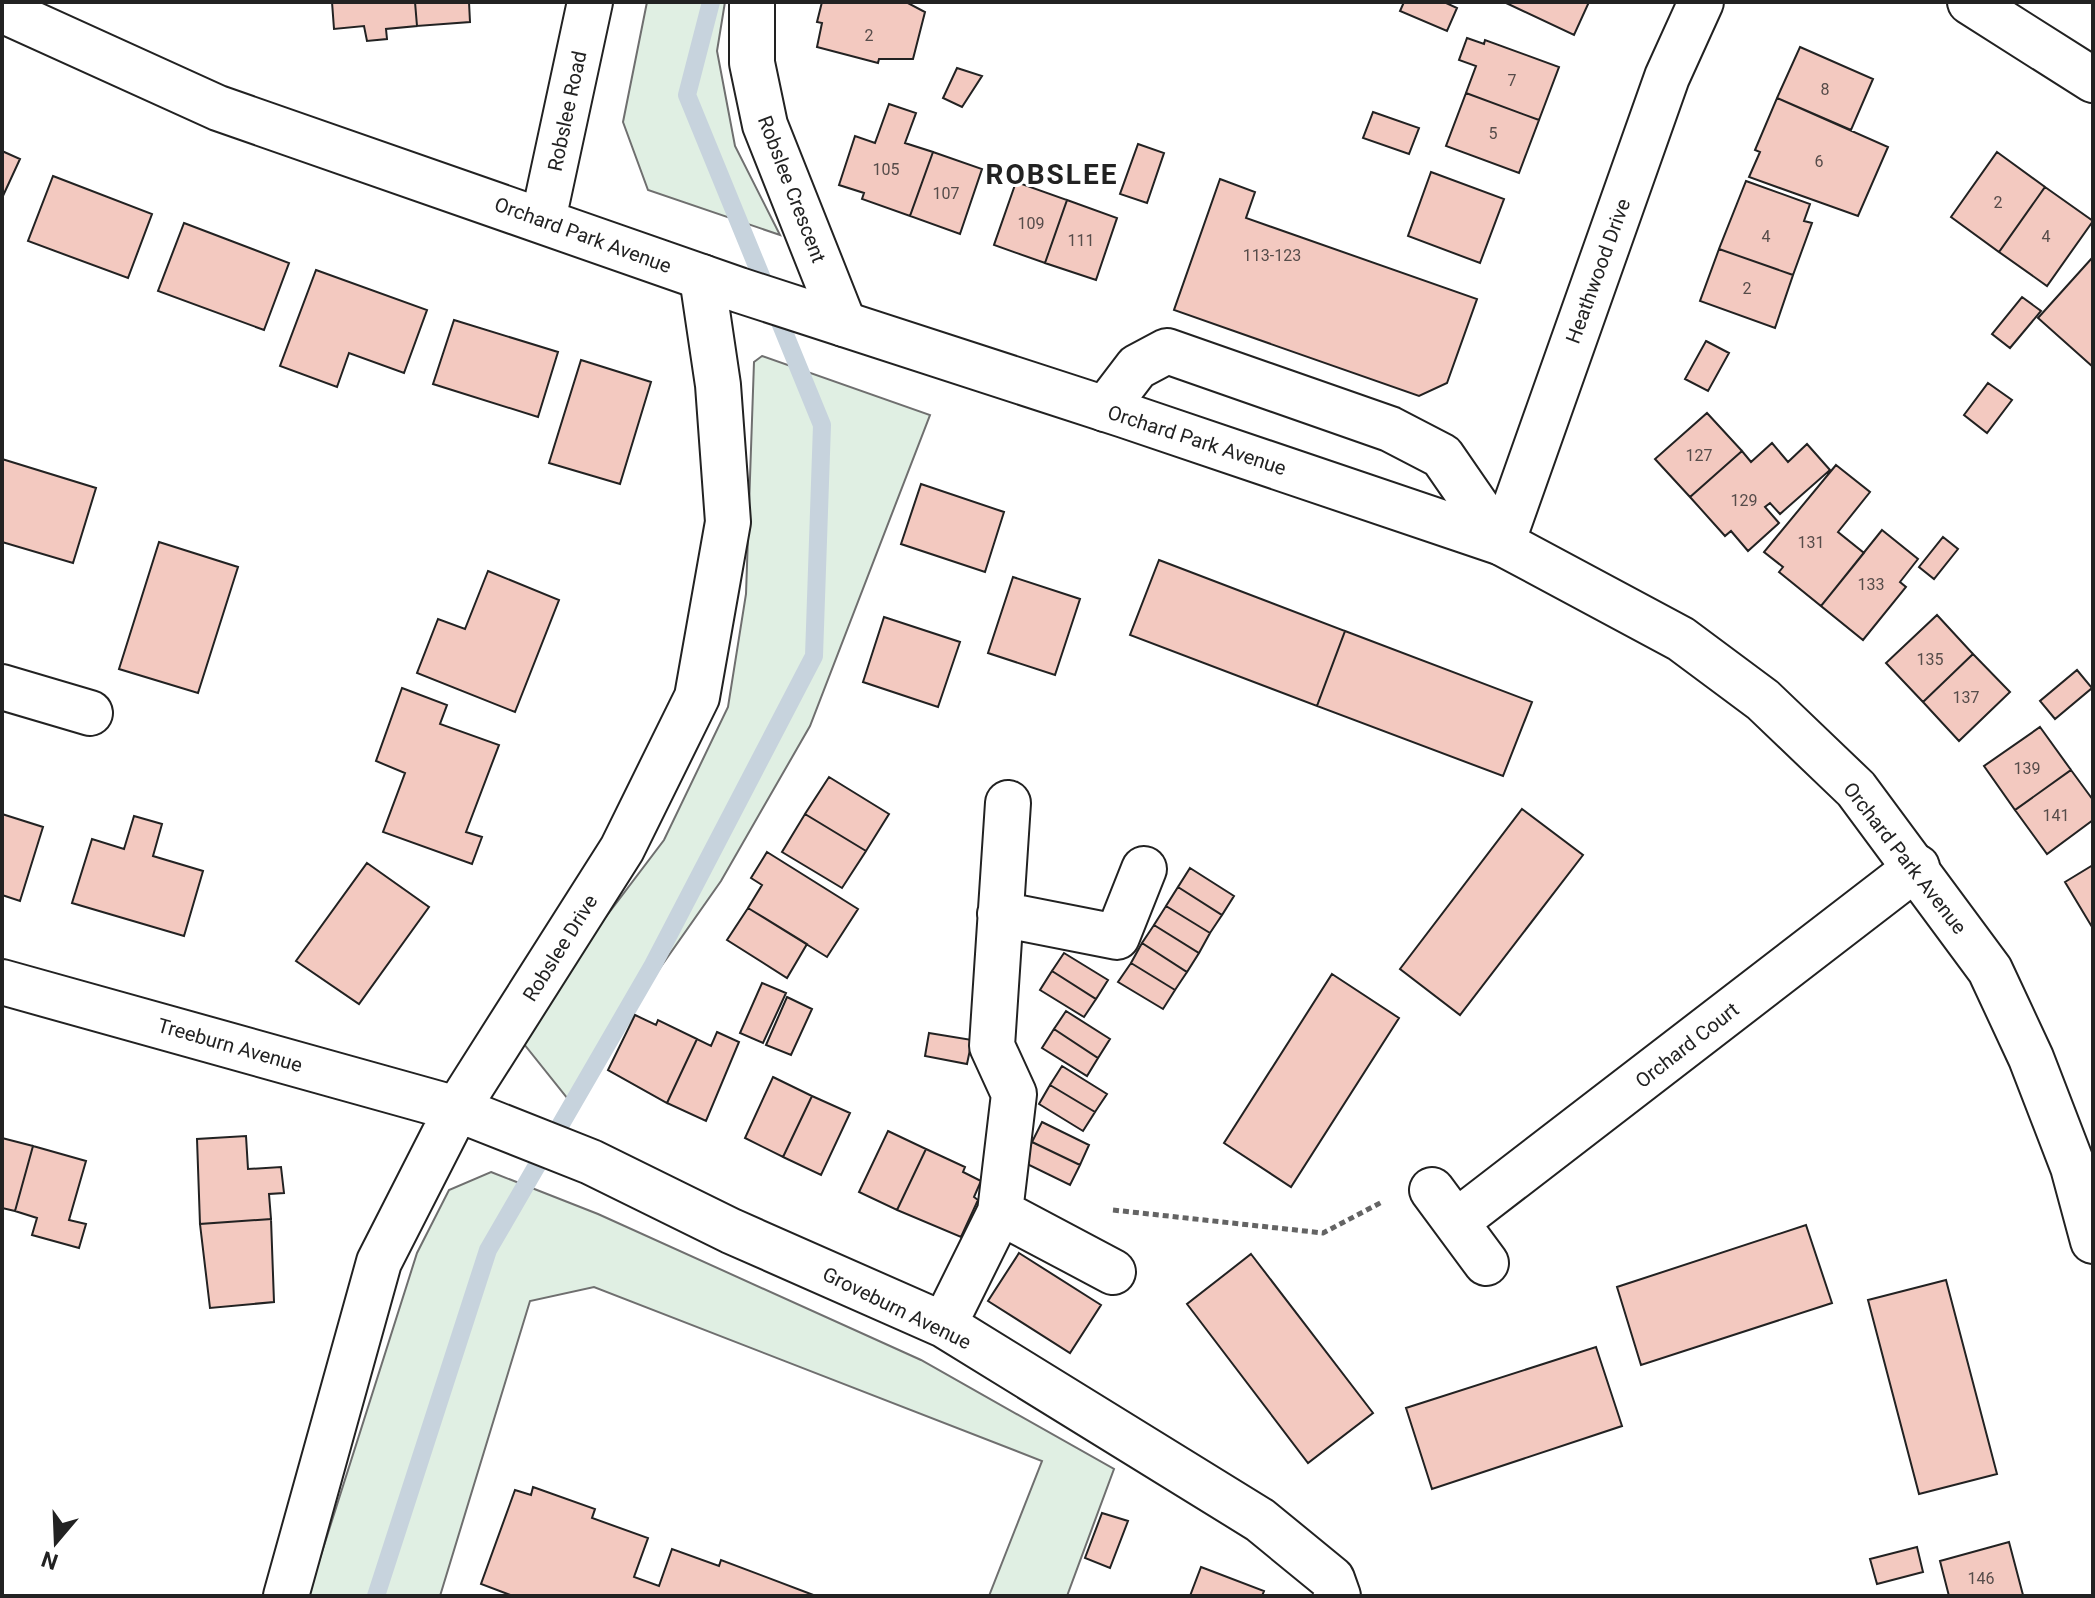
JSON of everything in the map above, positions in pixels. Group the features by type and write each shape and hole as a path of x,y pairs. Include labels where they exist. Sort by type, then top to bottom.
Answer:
{"street":[{"name":"Robslee Road","path":"543,220 590,2"},
{"name":"Robslee Crescent","path":"752,2 752,63 765,125 824,317"},
{"name":"Heathwood Drive","path":"1502,543 1667,77 1701,2"},
{"path":"1970,2 2093,80"},
{"name":"Orchard Park Avenue","path":"2,10 218,108 721,284 1502,543 1681,639 1763,700 1856,789 1917,867 1990,970 2031,1058 2073,1167 2093,1241"},
{"name":"Robslee Drive","path":"286,1596 379,1262 457,1109 622,849 697,697 728,522 718,385 721,284"},
{"path":"1105,409 1137,367 1167,351 1390,429 1442,456 1502,543"},
{"path":"2,687 90,713"},
{"path":"944,1325 1000,1212 1014,1094 992,1046 1008,803"},
{"name":"Orchard Court","path":"1444,1206 1917,867"},
{"path":"1000,914 1117,937 1144,869"},
{"name":"Treeburn Avenue","path":"2,982 457,1109"},
{"name":"Groveburn Avenue","path":"457,1109 591,1162 731,1231 944,1325 1260,1520 1332,1579 1338,1596"},
{"path":"1444,1206 1486,1263"},
{"path":"1000,1212 1113,1272"}],"path":[{"path":"1068,1248 1091,1207 1323,1233 1398,1194 1444,1206"}],"green space":[{"path":"647,2 725,2 717,51 735,146 780,235 648,190 623,122"},
{"path":"762,356 930,415 810,726 721,881 568,1099 524,1044 530,1017 664,840 728,707 746,594 754,362"},
{"path":"491,1172 598,1214 921,1360 1114,1469 1067,1596 989,1596 1042,1461 594,1287 530,1301 440,1596 308,1596 417,1253 449,1190"}],"building":[{"path":"332,2 415,2 417,26 386,29 387,39 367,41 364,26 334,29"},
{"path":"415,2 469,2 470,22 417,26"},
{"path":"822,2 906,2 925,12 913,59 879,59 878,63 817,47 822,23 817,22"},
{"path":"1404,2 1444,2 1457,8 1447,31 1400,11"},
{"path":"1504,2 1589,2 1574,35"},
{"path":"1467,38 1484,44 1485,40 1559,67 1539,120 1466,93 1476,66 1459,60"},
{"path":"1800,47 1873,79 1851,130 1777,98"},
{"path":"957,68 982,76 962,107 943,98"},
{"path":"1466,93 1539,120 1519,173 1446,146"},
{"path":"1777,98 1888,147 1858,216 1749,177 1760,152 1755,150"},
{"path":"889,104 916,113 905,143 933,152 910,216 862,199 864,193 839,185 855,136 875,143"},
{"path":"1373,112 1419,128 1409,154 1363,138"},
{"path":"1138,144 1164,153 1147,203 1120,194"},
{"path":"2,151 20,159 2,198"},
{"path":"933,152 982,169 960,234 910,216"},
{"path":"1997,152 2045,187 1999,252 1951,217"},
{"path":"1431,172 1504,199 1480,263 1408,236"},
{"path":"53,176 152,214 128,278 28,241"},
{"path":"1220,179 1255,192 1246,218 1477,299 1447,383 1419,396 1174,310"},
{"path":"1746,181 1810,204 1804,221 1812,223 1793,275 1719,249"},
{"path":"1016,182 1067,200 1045,263 994,245"},
{"path":"2045,187 2093,221 2047,286 1999,252"},
{"path":"1067,200 1117,218 1096,280 1045,263"},
{"path":"184,223 289,263 264,330 158,291"},
{"path":"1719,249 1793,275 1775,328 1700,301"},
{"path":"2093,259 2093,367 2038,318"},
{"path":"316,270 427,310 404,373 349,353 337,387 280,366"},
{"path":"2022,297 2041,311 2010,348 1992,334"},
{"path":"454,320 558,352 538,417 433,384"},
{"path":"1706,341 1729,353 1708,391 1685,379"},
{"path":"581,360 651,382 620,484 549,463"},
{"path":"1988,383 2012,400 1987,433 1964,415"},
{"path":"1707,413 1742,451 1690,497 1655,459"},
{"path":"1772,443 1788,462 1807,444 1830,470 1780,514 1770,503 1765,507 1779,523 1748,551 1731,531 1725,536 1690,497 1742,451 1751,462"},
{"path":"2,459 96,488 73,563 2,542"},
{"path":"1836,465 1870,492 1838,532 1864,553 1821,606 1779,572 1783,567 1764,552"},
{"path":"921,484 1004,512 985,572 901,544"},
{"path":"1882,530 1918,559 1900,582 1906,587 1863,640 1821,606"},
{"path":"1943,537 1958,549 1934,579 1919,567"},
{"path":"159,542 238,567 198,693 119,669"},
{"path":"1159,560 1345,631 1317,706 1130,635"},
{"path":"488,571 559,600 515,712 417,673 438,619 465,629"},
{"path":"1013,577 1080,599 1055,675 988,653"},
{"path":"1937,615 1973,654 1923,702 1886,663"},
{"path":"884,617 960,642 938,707 863,682"},
{"path":"1345,631 1532,702 1503,776 1317,706"},
{"path":"1973,654 2010,692 1959,741 1923,702"},
{"path":"2077,670 2092,688 2055,719 2040,701"},
{"path":"402,688 447,705 440,724 499,745 466,832 482,837 472,864 383,832 405,773 376,761"},
{"path":"2040,727 2071,770 2015,810 1984,766"},
{"path":"2071,770 2093,800 2093,820 2047,854 2015,810"},
{"path":"829,777 889,814 866,851 805,814"},
{"path":"1522,809 1583,855 1460,1015 1400,969"},
{"path":"2,814 43,827 20,901 2,895"},
{"path":"805,814 866,851 842,888 782,852"},
{"path":"134,816 162,824 153,856 203,871 184,936 72,903 92,839 124,849"},
{"path":"767,852 858,909 827,957 748,908 762,885 751,878"},
{"path":"367,863 429,907 359,1004 296,961"},
{"path":"2093,865 2093,926 2092,927 2065,882"},
{"path":"1190,868 1234,896 1222,915 1178,887"},
{"path":"1178,887 1222,915 1210,933 1166,906"},
{"path":"1166,906 1210,933 1199,953 1154,925"},
{"path":"748,908 807,944 787,978 727,940"},
{"path":"1154,925 1199,953 1187,972 1142,943"},
{"path":"1142,943 1187,972 1175,990 1131,963"},
{"path":"1064,953 1108,980 1096,999 1052,971"},
{"path":"1131,963 1175,990 1163,1009 1118,982"},
{"path":"1052,971 1096,999 1084,1017 1040,990"},
{"path":"1332,974 1399,1018 1291,1187 1224,1143"},
{"path":"762,983 786,993 763,1043 740,1033"},
{"path":"787,997 812,1009 791,1055 766,1045"},
{"path":"1066,1011 1110,1039 1098,1058 1054,1029"},
{"path":"635,1015 656,1025 658,1020 697,1039 667,1103 608,1070"},
{"path":"1054,1029 1098,1058 1087,1076 1042,1048"},
{"path":"717,1032 739,1042 706,1121 667,1103 697,1039 711,1046"},
{"path":"929,1033 972,1040 967,1064 925,1056"},
{"path":"1062,1066 1107,1094 1095,1112 1050,1085"},
{"path":"773,1077 812,1096 783,1157 745,1138"},
{"path":"1050,1085 1095,1112 1083,1131 1039,1104"},
{"path":"812,1096 850,1113 821,1175 783,1157"},
{"path":"1042,1122 1089,1145 1080,1165 1032,1142"},
{"path":"888,1131 926,1149 897,1210 859,1192"},
{"path":"246,1136 248,1169 281,1167 284,1193 269,1194 271,1219 200,1224 197,1139"},
{"path":"2,1138 33,1146 15,1211 2,1208"},
{"path":"1032,1142 1080,1165 1070,1185 1023,1162"},
{"path":"33,1146 86,1161 69,1220 86,1224 79,1248 32,1235 37,1218 15,1211"},
{"path":"926,1149 965,1167 963,1172 981,1181 974,1197 978,1200 961,1237 897,1210"},
{"path":"271,1219 274,1302 210,1308 200,1224"},
{"path":"1806,1225 1832,1303 1641,1365 1617,1287"},
{"path":"1019,1253 1101,1305 1070,1353 988,1301"},
{"path":"1251,1254 1373,1413 1308,1463 1187,1304"},
{"path":"1946,1280 1997,1474 1919,1494 1868,1300"},
{"path":"1596,1347 1622,1426 1432,1489 1406,1408"},
{"path":"533,1487 595,1509 592,1518 648,1538 634,1577 659,1586 672,1549 719,1566 721,1560 816,1596 513,1596 481,1584 515,1490 531,1495"},
{"path":"1102,1513 1128,1521 1110,1568 1085,1558"},
{"path":"2009,1542 2023,1595 1949,1596 1940,1561"},
{"path":"1917,1547 1923,1572 1877,1584 1870,1559"},
{"path":"1201,1567 1264,1591 1262,1596 1190,1596"}],"waterway":[{"path":"376,1596 488,1250 653,965 814,656 822,425 687,95 711,2"}],"district":[{"name":"ROBSLEE","path":"1052,174"}]}
